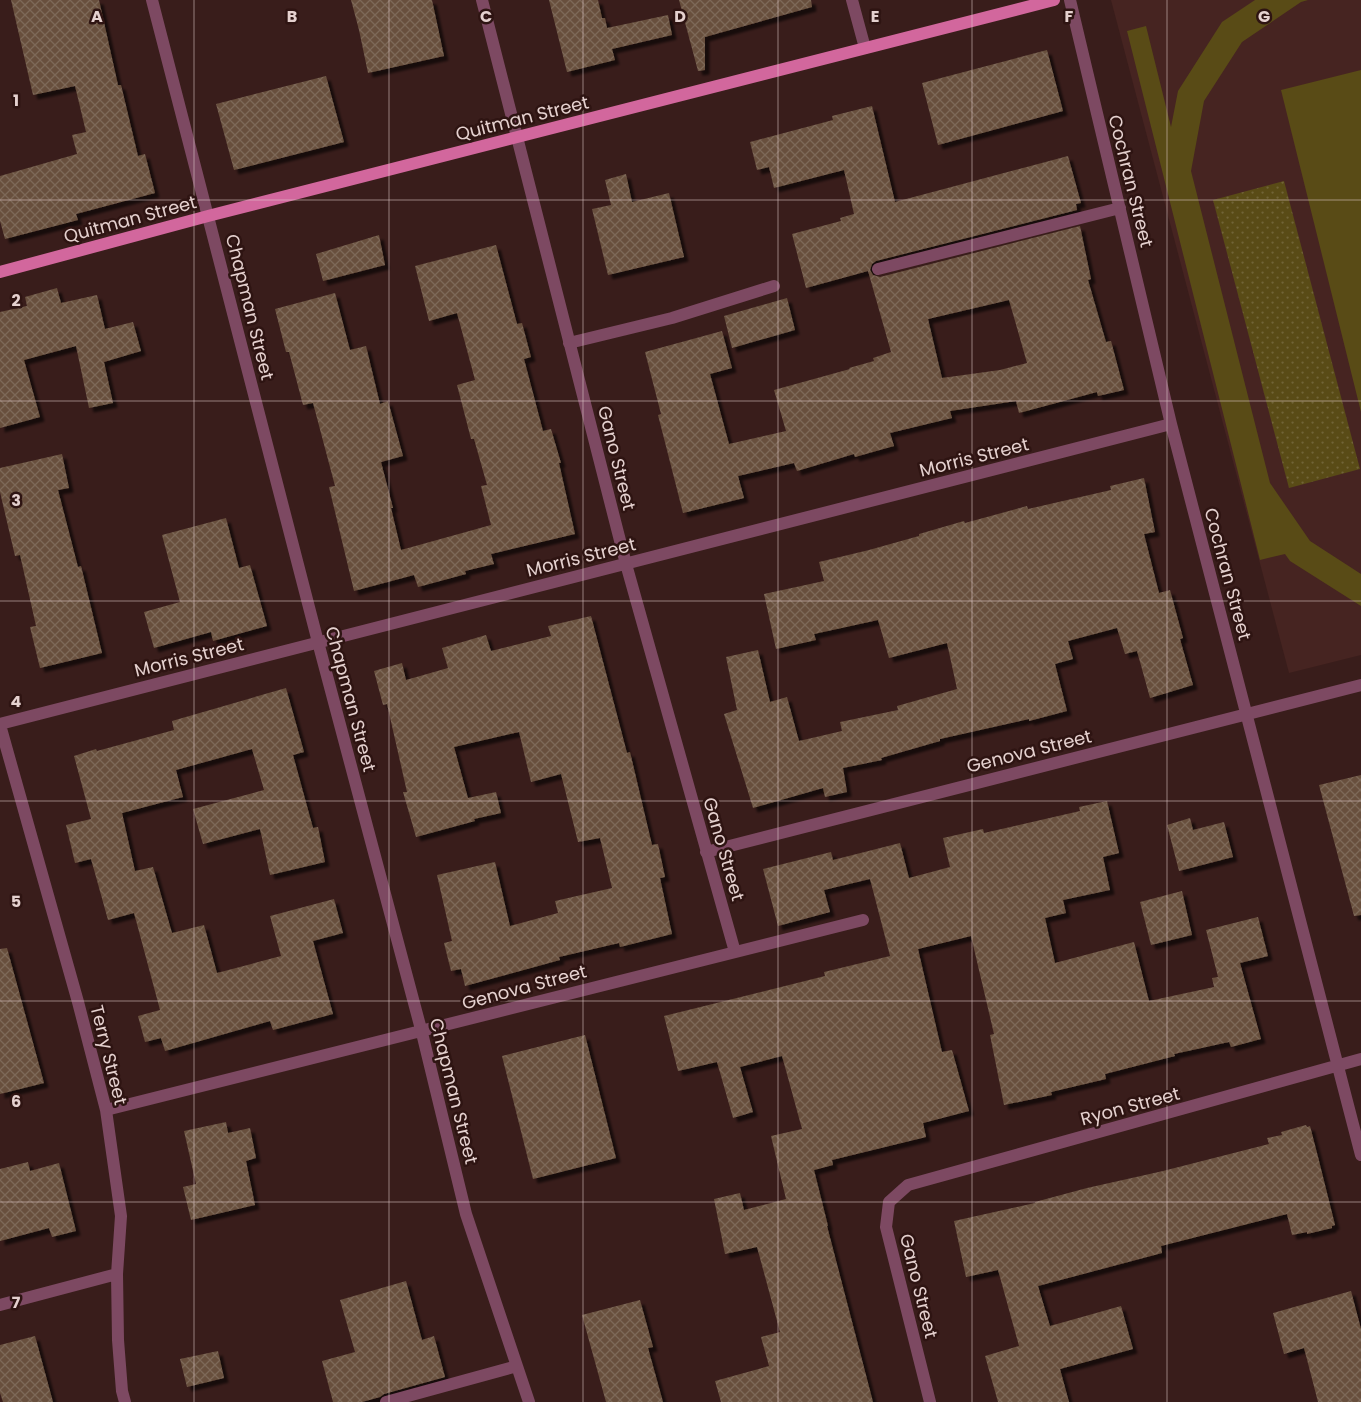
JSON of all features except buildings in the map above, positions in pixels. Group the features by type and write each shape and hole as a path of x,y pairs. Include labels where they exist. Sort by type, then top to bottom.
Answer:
{"main road":[{"name":"Quitman Street","path":"0,272 208,216 1054,0"}],"street":[{"name":"Chapman Street","path":"152,0 318,642 422,1033 466,1214 529,1402"},
{"name":"Gano Street","path":"482,0 626,564 735,952"},
{"path":"852,0 866,48"},
{"name":"Cochran Street","path":"1070,0 1172,424 1361,1155"},
{"path":"878,269 1120,208"},
{"path":"569,343 672,318 774,286"},
{"name":"Morris Street","path":"0,725 1172,424"},
{"name":"Genova Street","path":"706,852 1361,685"},
{"name":"Terry Street","path":"0,725 106,1110 121,1216 117,1274 118,1340 122,1391 125,1402"},
{"name":"Genova Street","path":"106,1110 422,1033 593,987 863,920"},
{"name":"Ryon Street","path":"908,1185 1338,1067 1361,1059"},
{"name":"Gano Street","path":"908,1185 889,1202 886,1227 930,1402"},
{"path":"0,1305 117,1274"},
{"path":"386,1402 517,1366"}],"shaded area":[{"path":"1111,0 1361,0 1361,655 1289,673"},
{"path":"1255,0 1308,0 1301,2 1242,42 1204,101 1191,171 1270,483 1310,541 1361,574 1361,606 1290,561 1285,554 1260,560 1127,31 1146,26 1171,127 1178,91 1222,22"},
{"path":"1361,70 1361,412 1281,90"},
{"path":"1284,181 1360,469 1289,488 1213,200"}]}
